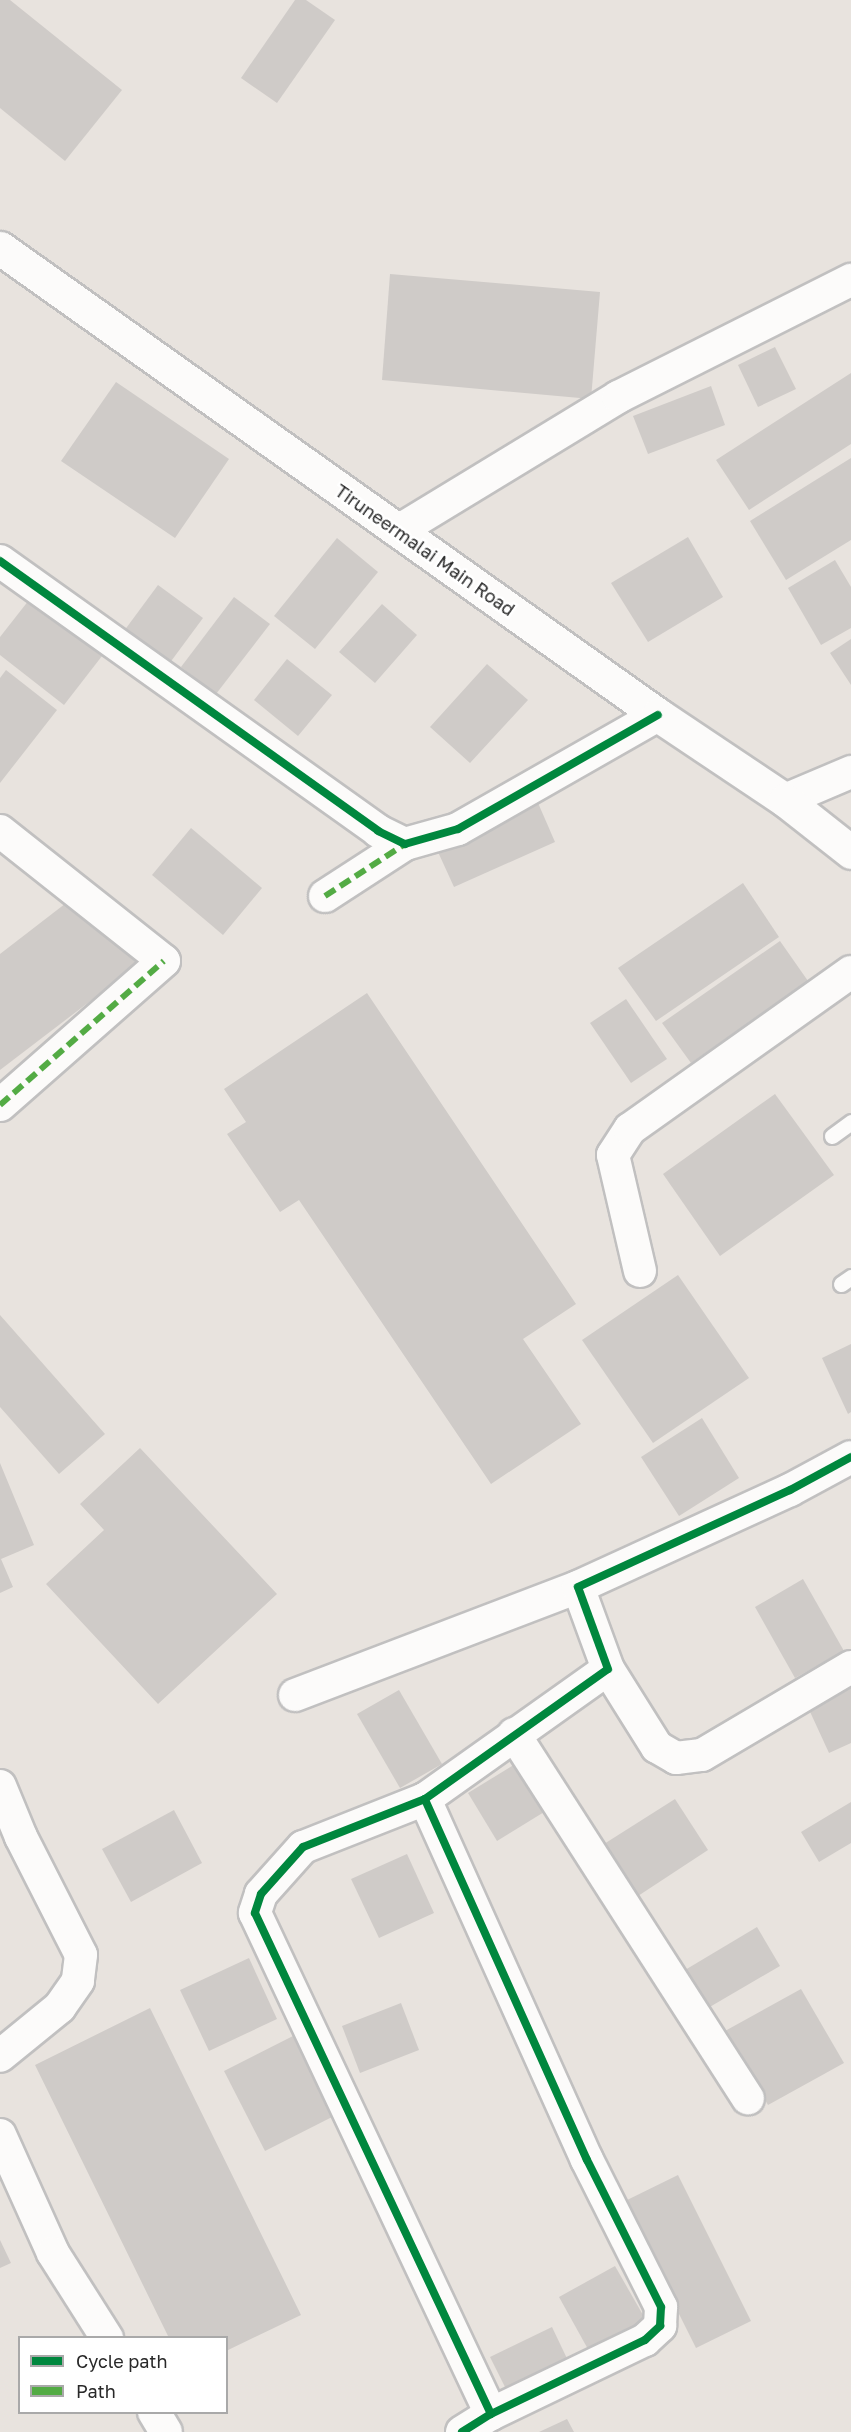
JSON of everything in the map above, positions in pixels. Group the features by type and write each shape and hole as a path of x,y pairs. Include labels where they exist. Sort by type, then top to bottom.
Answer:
{"main road":[{"name":"Tiruneermalai Main Road","path":"0,248 658,715 784,800 851,852"}],"street":[{"path":"398,531 618,397 851,280"},
{"path":"0,561 378,831 405,844"},
{"path":"325,896 405,844 458,829 658,715"},
{"path":"784,800 851,772"},
{"path":"0,831 164,961 0,1105"},
{"path":"640,1272 613,1155 630,1129 851,972"},
{"path":"295,1695 578,1587 790,1490 851,1457"},
{"path":"578,1587 608,1669 657,1747 676,1758 702,1755 851,1667"},
{"path":"491,2414 255,1913 261,1894 303,1847 425,1799 608,1669"},
{"path":"514,1734 748,2098"},
{"path":"0,1786 21,1837 81,1955 78,1981 60,2007 0,2056"},
{"path":"425,1799 587,2160 661,2307 660,2326 645,2340 491,2414 462,2432"},
{"path":"0,2135 53,2253 105,2336"},
{"path":"155,2414 166,2432"}],"lane":[{"path":"832,1136 851,1122"}],"building":[{"path":"0,0 10,0 122,90 65,161 0,108"},
{"path":"295,0 306,0 335,20 277,103 241,78"},
{"path":"390,274 600,292 591,399 382,380"},
{"path":"775,347 796,389 758,407 738,365"},
{"path":"851,373 851,444 749,510 716,460"},
{"path":"116,382 229,459 175,538 61,461"},
{"path":"711,386 725,425 648,454 633,416"},
{"path":"851,458 851,540 786,580 750,521"},
{"path":"688,537 723,597 648,642 611,583"},
{"path":"337,538 378,572 315,649 274,616"},
{"path":"835,560 851,587 851,628 821,645 788,588"},
{"path":"158,585 203,618 169,664 124,631"},
{"path":"234,597 270,624 216,694 181,667"},
{"path":"29,600 102,656 64,705 0,655 0,637"},
{"path":"382,604 417,635 375,683 339,652"},
{"path":"851,639 851,685 830,653"},
{"path":"287,659 332,695 298,736 254,700"},
{"path":"487,664 528,700 470,763 430,727"},
{"path":"6,670 57,710 0,783 0,678"},
{"path":"535,796 555,842 454,887 433,841"},
{"path":"191,828 262,888 223,935 152,875"},
{"path":"743,883 779,937 656,1021 618,968"},
{"path":"70,900 144,960 0,1070 0,954"},
{"path":"780,941 808,981 691,1063 662,1023"},
{"path":"367,993 576,1304 523,1339 581,1424 491,1484 299,1200 280,1212 227,1134 246,1122 224,1089"},
{"path":"626,999 667,1059 631,1083 590,1023"},
{"path":"775,1094 834,1175 720,1256 663,1174"},
{"path":"678,1275 749,1378 653,1443 582,1340"},
{"path":"0,1315 105,1434 59,1474 0,1407"},
{"path":"851,1344 851,1412 848,1414 822,1358"},
{"path":"702,1418 739,1478 679,1516 641,1457"},
{"path":"140,1448 277,1594 158,1704 46,1584 104,1530 80,1504"},
{"path":"0,1463 34,1545 1,1559 13,1587 0,1593"},
{"path":"803,1579 844,1651 795,1678 755,1607"},
{"path":"851,1682 851,1743 829,1753 806,1703"},
{"path":"399,1690 442,1764 400,1788 357,1714"},
{"path":"520,1761 549,1809 497,1841 468,1793"},
{"path":"675,1799 708,1850 638,1896 604,1844"},
{"path":"851,1802 851,1843 819,1862 801,1832"},
{"path":"174,1810 202,1863 131,1902 102,1849"},
{"path":"407,1854 434,1913 379,1938 351,1879"},
{"path":"757,1927 780,1966 708,2008 685,1970"},
{"path":"249,1958 277,2019 209,2051 180,1990"},
{"path":"801,1989 844,2063 768,2105 725,2031"},
{"path":"401,2003 419,2050 360,2073 342,2026"},
{"path":"150,2008 301,2315 228,2350 228,2336 168,2336 35,2065"},
{"path":"293,2036 334,2116 265,2151 224,2071"},
{"path":"678,2175 751,2321 696,2348 623,2202"},
{"path":"0,2240 11,2263 0,2268"},
{"path":"615,2266 651,2329 594,2360 559,2297"},
{"path":"552,2327 572,2369 511,2399 490,2357"},
{"path":"567,2419 574,2432 539,2432"}],"marked path":[{"path":"325,896 405,844"},
{"path":"0,1105 164,961"}],"cycle path":[{"path":"0,561 378,831 405,844 458,829 658,715"},
{"path":"462,2432 491,2414 645,2340 660,2326 661,2307 587,2160 425,1799 608,1669 578,1587 790,1490 851,1457"},
{"path":"425,1799 303,1847 261,1894 255,1913 491,2414"}]}
